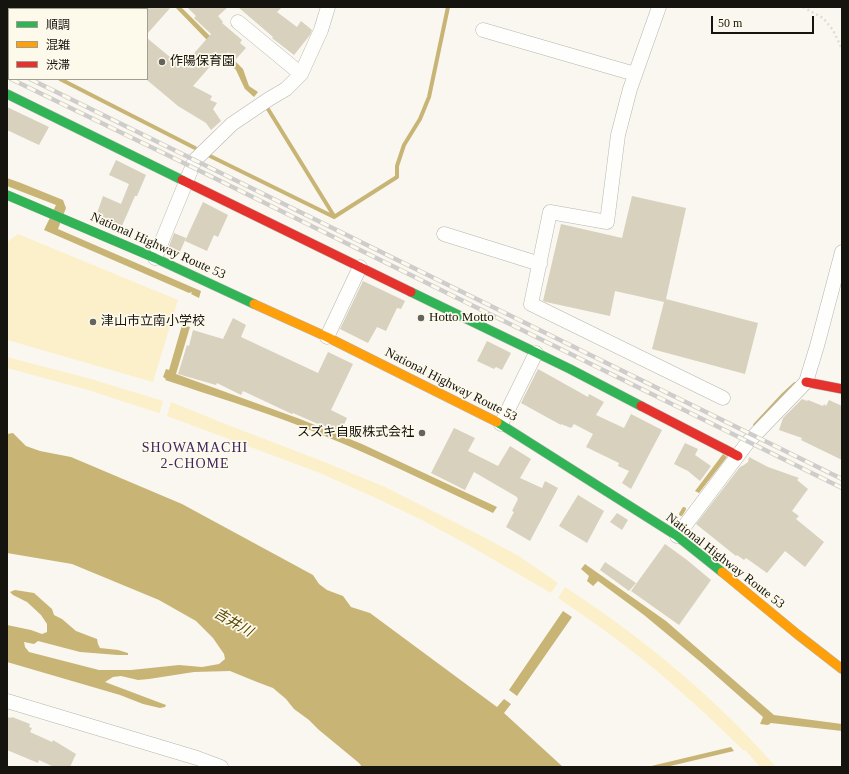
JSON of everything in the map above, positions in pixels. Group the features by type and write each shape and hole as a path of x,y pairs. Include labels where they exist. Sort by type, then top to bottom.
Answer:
{"main road":[{"path":"7,94 536,353 738,456"},
{"name":"National Highway Route 53","path":"7,195 155,258 327,337 501,424 677,536 797,634 842,668"},
{"path":"806,382 842,389"}],"street":[{"path":"155,258 195,160 232,124 286,89 301,74 321,30 328,7"},
{"path":"659,7 630,89 618,135 607,222 550,212 532,304 723,398"},
{"path":"238,22 301,74"},
{"path":"483,30 635,74"},
{"path":"444,234 540,264"},
{"path":"677,536 754,436 806,382 842,252"},
{"path":"327,337 360,267"},
{"path":"501,424 536,353"},
{"path":"7,701 191,756 221,767"}],"path":[{"path":"803,7 823,18 833,30 842,49"}],"shaded area":[{"name":"津山市立南小学校","path":"18,234 178,300 153,382 7,340 7,242"},
{"path":"7,357 91,379 163,401 160,412 159,413 88,390 7,368"},
{"path":"171,402 385,487 519,556 558,583 551,593 470,546 422,520 378,499 320,473 167,416"},
{"path":"565,587 622,627 677,670 753,741 776,767 760,767 745,750 743,750 673,684 611,635 558,598"}],"water":[{"path":"175,7 181,7 243,69 249,86 258,92 254,97 245,89 236,70"},
{"path":"7,178 63,200 66,208 58,229 201,291 199,298 191,294 192,292 189,293 44,230 56,205 7,186"},
{"path":"182,325 190,327 176,374 300,419 362,444 497,507 493,513 398,468 325,436 267,414 165,380 166,379 163,377 166,369 169,370"},
{"name":"吉井川","path":"13,433 26,446 40,451 71,457 182,504 313,575 319,584 327,590 343,596 351,607 370,613 497,707 504,699 511,704 504,713 563,767 362,767 309,720 294,709 286,699 273,688 230,671 194,672 138,680 121,676 113,677 105,682 166,705 165,707 160,708 7,662 7,625 42,634 47,632 47,624 41,615 27,602 10,592 15,590 34,593 52,609 54,615 62,619 76,631 97,639 100,648 118,650 128,653 128,655 80,652 38,641 34,644 24,642 25,647 29,652 99,670 131,670 179,665 202,667 219,664 225,659 224,654 213,638 196,621 159,600 72,564 7,553 7,434"},
{"path":"723,454 727,457 699,493 695,491"},
{"path":"585,564 666,621 774,715 842,724 842,731 771,723 768,725 760,724 763,717 644,615 598,581 593,586 587,581 589,576 581,569"},
{"path":"563,611 572,617 517,696 509,690"},
{"path":"731,747 734,751 666,767 647,767"}],"building":[{"path":"171,7 148,33 148,8"},
{"path":"187,7 228,7 218,16 223,22 222,23 242,40 240,43 246,48 236,59 228,52 219,64 214,62 193,86 212,96 210,100 217,103 213,109 221,121 211,130 206,123 178,106 147,80 148,39 182,67 211,34 194,18 196,16"},
{"path":"238,7 282,7 277,12 297,27 301,21 312,30 310,35 294,55 272,38 273,37"},
{"path":"7,107 49,127 39,145 7,130"},
{"path":"116,160 146,175 121,228 112,224 114,219 111,225 95,219 103,196 121,204 129,184 109,175"},
{"path":"632,196 686,208 666,299 758,323 745,374 652,349 664,302 615,291 610,316 543,301 561,224 622,238"},
{"path":"203,202 228,215 218,237 214,235 207,251 185,241"},
{"path":"174,233 186,238 179,254 168,249"},
{"path":"363,281 405,301 401,309 397,308 386,331 377,327 368,343 340,329"},
{"path":"233,318 246,325 241,337 318,373 328,352 353,364 331,410 347,418 340,433 293,413 292,414 243,391 241,395 217,383 216,385 178,374 187,345 189,346 193,330 223,339"},
{"path":"487,341 511,353 502,370 496,367 494,369 477,361"},
{"path":"538,369 588,397 589,394 604,402 596,415 624,428 631,414 662,430 631,489 622,483 629,471 618,466 619,463 586,447 593,434 574,424 571,428 561,425 521,403"},
{"path":"802,399 823,406 824,404 826,406 829,400 842,406 842,460 801,440 802,438 779,430 783,418"},
{"path":"454,428 475,438 468,451 498,466 510,446 531,459 520,478 542,488 545,481 558,488 530,541 506,527 514,512 512,511 518,499 517,497 474,472 465,490 431,473"},
{"path":"685,443 698,449 695,455 711,466 700,481 688,471 674,464"},
{"path":"749,457 768,467 799,478 797,480 808,489 792,511 799,516 796,519 824,542 805,567 785,551 767,573 746,558 744,560 737,555 736,556 696,524 740,467 748,462"},
{"path":"578,495 604,511 587,543 559,526"},
{"path":"617,513 628,520 622,530 610,522"},
{"path":"665,544 711,580 679,625 631,591"},
{"path":"605,562 636,583 629,591 600,570"},
{"path":"7,717 12,717 30,724 29,727 32,728 30,732 52,742 53,740 76,754 70,767 54,767 39,760 38,763 7,750"}],"waterway":[{"path":"334,217 397,177 397,166 404,145 420,119 429,97 448,7"},
{"path":"62,80 195,148"},
{"path":"268,109 334,216"},
{"path":"208,155 334,217"},
{"path":"755,425 795,384"},
{"path":"681,514 684,509"}],"railway":[{"path":"13,80 842,488"},
{"path":"32,80 842,479"}],"traffic: fast":[{"path":"7,94 182,180"},
{"path":"7,195 155,258 254,304"},
{"path":"411,292 570,369 641,406"},
{"path":"497,422 677,536 722,572"}],"traffic: slow":[{"path":"254,304 327,337 497,422"},
{"path":"722,572 842,669"}],"traffic: jam":[{"path":"182,180 411,292"},
{"path":"806,382 842,389"},
{"path":"641,406 738,456"}],"place":[{"name":"作陽保育園","path":"162,62"},
{"name":"Hotto Motto","path":"421,318"},
{"name":"津山市立南小学校","path":"93,322"},
{"name":"スズキ自販株式会社","path":"422,433"}],"district":[{"name":"SHOWAMACHI 2-CHOME","path":"195,456"}]}
